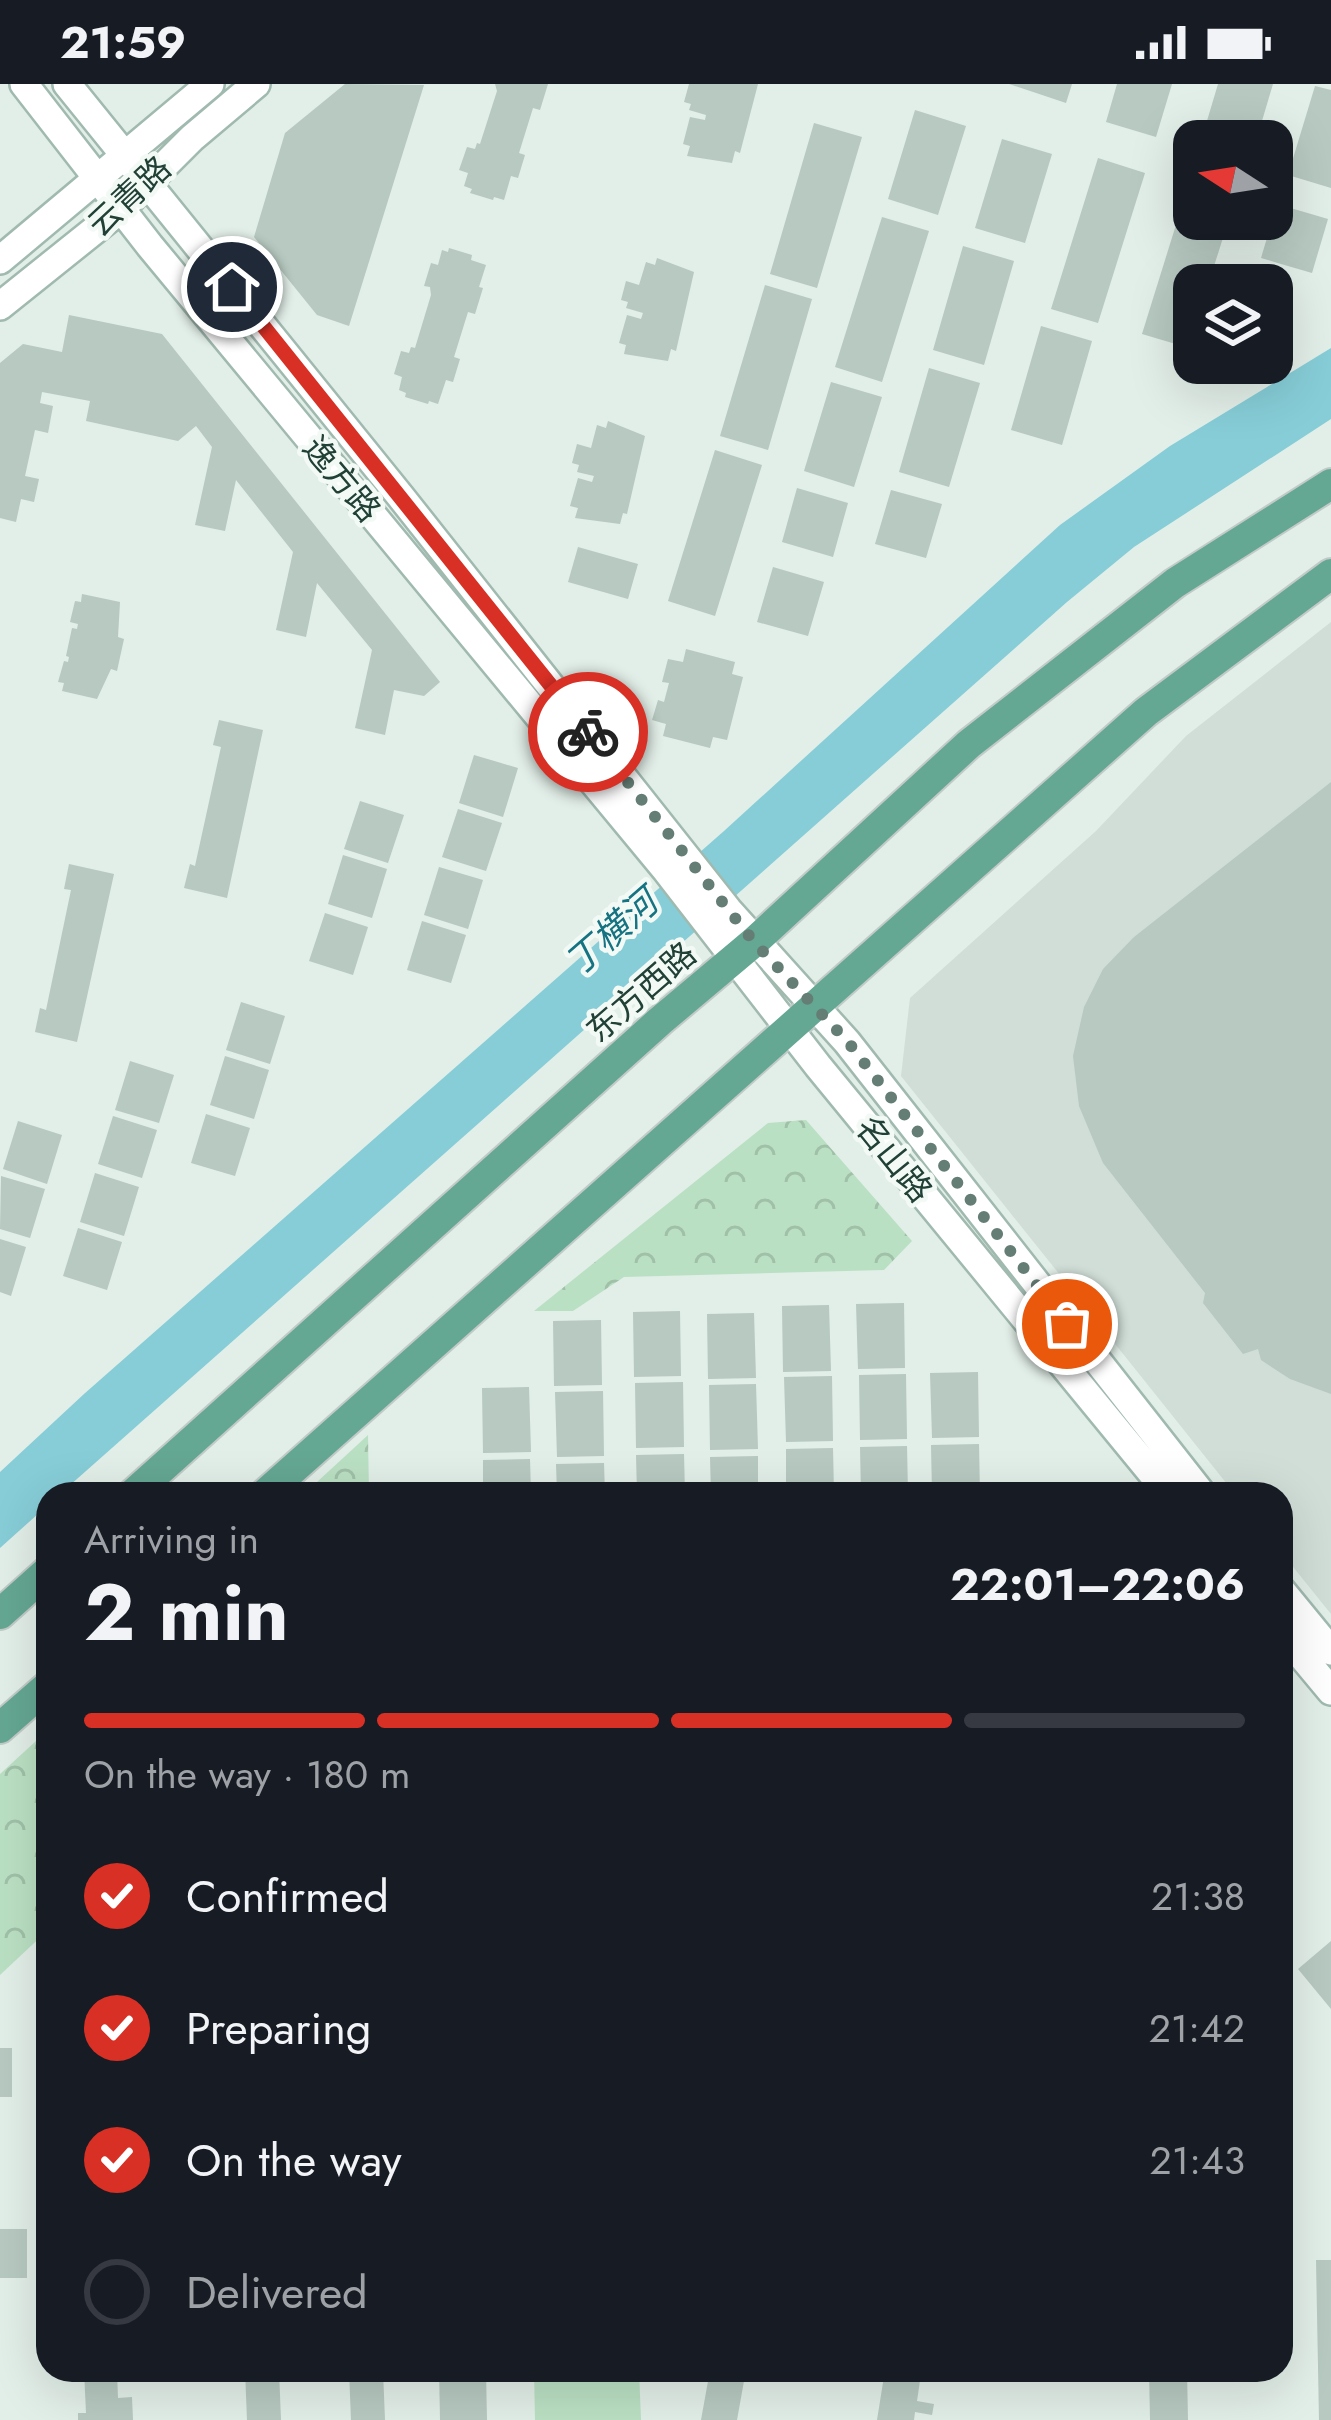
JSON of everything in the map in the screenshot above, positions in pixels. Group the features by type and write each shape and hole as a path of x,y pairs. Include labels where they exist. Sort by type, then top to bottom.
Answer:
{"main road":[{"name":"东方西路","path":"147,1482 969,744 1175,583 1331,484"},
{"path":"279,1482 1146,712 1331,574"},
{"path":"0,1614 36,1582"},
{"path":"0,1728 36,1696"}],"street":[{"name":"逸方路","path":"24,84 121,209 675,861"},
{"name":"逸方路","path":"67,84 675,861"},
{"name":"云青路","path":"0,260 210,84"},
{"name":"云青路","path":"0,306 121,209 256,84"},
{"path":"675,861 745,950"},
{"name":"名山路","path":"745,950 1160,1482"},
{"name":"名山路","path":"800,1017 848,1042 1193,1482"},
{"path":"1293,1605 1331,1651"},
{"path":"1293,1645 1331,1691"}],"shaded area":[{"path":"1331,622 1331,1614 1293,1567 1293,1482 1225,1482 901,1076 910,998 1096,831 1186,736"}],"green space":[{"path":"806,1120 912,1241 884,1270 624,1277 573,1311 534,1311 768,1123"},
{"path":"368,1435 369,1482 317,1482"},
{"path":"36,1741 36,1941 0,1975 0,1774"},
{"path":"534,2382 639,2382 641,2420 535,2420"}],"water":[{"name":"丁横河","path":"1331,348 1331,419 1134,547 1067,602 74,1482 36,1482 36,1516 0,1548 0,1472 724,831 1060,525 1170,446 1272,384 1293,384 1293,371"}],"building":[{"path":"345,84 424,85 349,326 317,315 254,237 285,133"},
{"path":"495,84 548,84 540,110 533,108 519,153 525,155 518,178 511,176 504,200 470,193 472,189 464,186 468,173 459,170 467,147 475,149 480,144 497,91"},
{"path":"689,84 758,84 740,153 735,151 732,163 687,156 690,146 683,144 690,117 705,120 706,115 689,110 691,104 684,102"},
{"path":"1009,84 1072,84 1066,103"},
{"path":"1117,84 1172,84 1156,137 1106,122"},
{"path":"1218,84 1273,84 1262,120 1207,120"},
{"path":"1315,86 1331,90 1331,188 1293,177 1293,159"},
{"path":"915,110 966,126 938,215 888,199"},
{"path":"814,123 862,137 817,288 770,274"},
{"path":"1002,139 1052,154 1025,243 975,228"},
{"path":"1098,158 1145,173 1098,323 1051,309"},
{"path":"1293,209 1328,219 1312,273 1261,258 1266,240 1293,240"},
{"path":"882,217 929,231 882,382 835,367"},
{"path":"1173,234 1173,240 1222,240 1215,264 1173,264 1173,343 1142,334"},
{"path":"963,246 1014,261 984,365 933,350"},
{"path":"449,248 486,265 479,287 483,288 475,314 468,312 454,357 460,359 453,382 446,380 438,404 428,404 405,397 399,390 402,377 394,374 401,351 409,353 415,348 431,295 430,287 424,286 431,263 438,265 442,250"},
{"path":"657,258 694,272 676,351 671,349 668,361 624,354 626,345 619,343 627,315 641,319 643,313 626,308 628,302 621,300 626,281 639,285 646,262 655,265"},
{"path":"765,285 812,299 768,450 720,436"},
{"path":"69,315 162,334 440,682 424,696 394,690 385,735 355,728 372,650 317,583 306,637 276,630 293,552 236,480 225,531 195,525 212,447 196,426 178,441 86,421 90,401 42,392 40,403 53,406 48,433 35,430 25,476 39,479 34,502 21,499 16,522 0,518 0,363 23,344 62,352"},
{"path":"1041,326 1092,341 1062,445 1011,430"},
{"path":"929,368 980,383 949,487 899,472"},
{"path":"831,382 882,397 854,487 804,471"},
{"path":"608,421 645,436 627,514 623,513 620,524 575,518 578,508 570,506 578,478 592,482 594,476 577,472 579,465 572,463 577,444 591,448 597,425 606,428"},
{"path":"715,450 762,465 715,616 668,601"},
{"path":"797,488 848,503 833,557 782,542"},
{"path":"891,490 942,504 926,558 875,544"},
{"path":"578,547 638,564 628,599 568,582"},
{"path":"773,567 824,582 808,636 757,622"},
{"path":"82,594 120,602 118,637 124,639 117,671 111,669 97,699 62,691 64,683 58,682 64,661 68,662 72,628 77,629 78,624 70,622 75,601 81,602"},
{"path":"686,649 735,662 732,674 743,677 727,740 713,737 710,748 663,736 666,724 652,720 669,683 662,682 668,659 683,662"},
{"path":"219,720 263,730 227,898 184,888 190,864 195,866 221,747 213,745"},
{"path":"474,755 518,768 503,817 459,803"},
{"path":"1331,782 1331,1394 1290,1379 1261,1360 1258,1349 1243,1354 1203,1303 1205,1293 1103,1163 1079,1106 1073,1056 1084,1007 1103,969 1134,937"},
{"path":"360,801 404,815 388,863 344,849"},
{"path":"458,809 502,823 486,871 442,857"},
{"path":"343,855 387,869 372,918 328,904"},
{"path":"69,864 114,874 77,1042 35,1032 40,1008 46,1010 71,890 64,889"},
{"path":"439,867 483,880 468,929 424,915"},
{"path":"325,913 368,927 353,975 309,961"},
{"path":"422,921 466,935 451,983 407,970"},
{"path":"241,1002 285,1016 270,1064 226,1050"},
{"path":"225,1056 269,1070 254,1119 210,1105"},
{"path":"130,1061 174,1075 159,1123 115,1110"},
{"path":"206,1114 250,1128 235,1176 191,1163"},
{"path":"113,1116 157,1130 142,1178 98,1164"},
{"path":"18,1121 62,1135 47,1184 3,1169"},
{"path":"95,1173 139,1187 124,1236 80,1222"},
{"path":"1,1176 45,1189 30,1238 0,1229"},
{"path":"78,1228 122,1242 107,1290 63,1276"},
{"path":"0,1239 26,1247 11,1296 0,1292"},
{"path":"904,1303 905,1368 858,1369 856,1304"},
{"path":"829,1305 831,1371 783,1372 782,1306"},
{"path":"680,1311 681,1376 634,1377 633,1312"},
{"path":"754,1313 756,1378 708,1379 707,1314"},
{"path":"601,1320 602,1385 554,1386 553,1321"},
{"path":"978,1372 979,1437 932,1438 930,1373"},
{"path":"906,1374 907,1439 860,1440 859,1375"},
{"path":"832,1376 833,1441 786,1442 784,1377"},
{"path":"683,1382 684,1447 636,1448 635,1383"},
{"path":"756,1384 758,1449 710,1450 709,1385"},
{"path":"529,1387 531,1452 483,1453 482,1388"},
{"path":"603,1391 604,1456 557,1457 555,1392"},
{"path":"979,1444 980,1482 932,1482 931,1445"},
{"path":"907,1446 908,1482 861,1482 860,1447"},
{"path":"833,1448 834,1482 786,1482 786,1449"},
{"path":"684,1454 685,1482 637,1482 636,1455"},
{"path":"758,1456 758,1482 711,1482 710,1457"},
{"path":"530,1459 531,1482 483,1482 483,1460"},
{"path":"604,1463 605,1482 557,1482 556,1464"},
{"path":"1331,1941 1331,2009 1298,1969"},
{"path":"0,2048 12,2048 12,2097 0,2097"},
{"path":"0,2229 27,2229 27,2278 0,2278"},
{"path":"1316,2260 1331,2260 1331,2420 1319,2420"},
{"path":"85,2382 117,2382 118,2398 132,2397 133,2420 78,2420 78,2413 86,2413"},
{"path":"245,2382 279,2382 281,2420 247,2420"},
{"path":"349,2382 383,2382 385,2420 351,2420"},
{"path":"439,2382 486,2382 487,2420 440,2420"},
{"path":"708,2382 744,2382 737,2420 701,2420"},
{"path":"883,2382 920,2382 917,2401 934,2404 932,2415 915,2412 914,2420 877,2420"},
{"path":"1149,2382 1187,2382 1188,2420 1150,2420"}],"way so far":[{"path":"588,732 754,942 848,1042 1067,1324"}],"route":[{"path":"232,287 588,732"}]}
